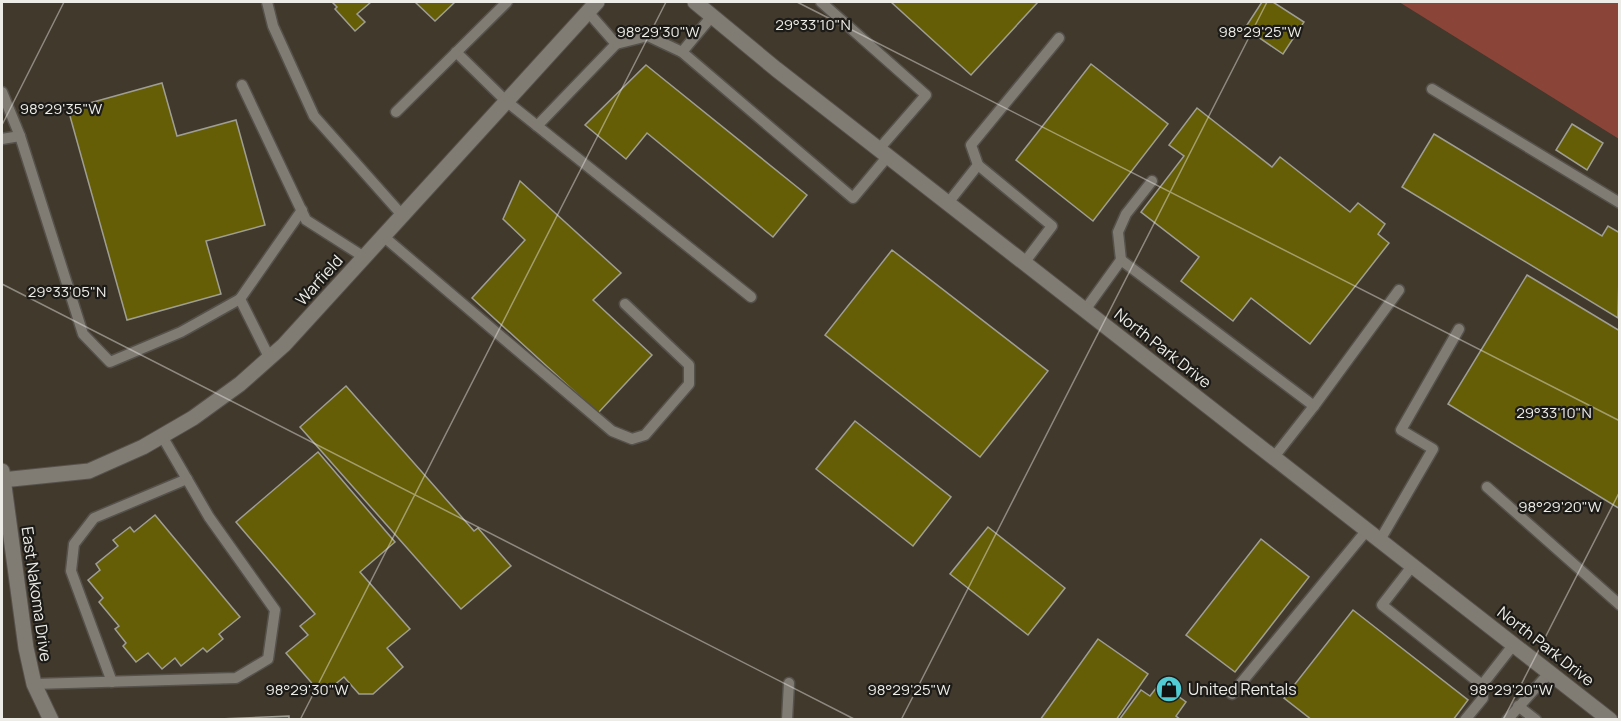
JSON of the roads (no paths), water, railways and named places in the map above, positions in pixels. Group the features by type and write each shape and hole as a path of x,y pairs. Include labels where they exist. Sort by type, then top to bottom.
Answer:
{"street":[{"name":"North Park Drive","path":"695,2 776,69 1610,720"},
{"name":"Warfield","path":"2,477 89,471 162,436 193,418 231,390 284,345 592,7"},
{"name":"East Nakoma Drive","path":"2,477 33,684 51,720"}],"lane":[{"path":"267,2 273,26 314,116 402,215"},
{"path":"396,112 507,2"},
{"path":"537,126 616,44 648,36 682,52 853,198 926,95 821,2"},
{"path":"592,7 616,44"},
{"path":"682,52 712,16"},
{"path":"1024,263 1052,226 978,165 971,145 1059,38"},
{"path":"456,52 506,101 751,297"},
{"path":"242,85 306,220 364,256"},
{"path":"1432,89 1620,203"},
{"path":"2,92 20,136 83,334 110,362 181,332 240,299 302,210"},
{"path":"2,139 20,136"},
{"path":"948,203 978,165"},
{"path":"1085,310 1121,260 1118,232 1126,214 1152,181"},
{"path":"383,236 612,431 632,439 645,435 689,384 689,365 625,304"},
{"path":"1121,260 1314,406"},
{"path":"1274,457 1399,290"},
{"path":"240,299 269,357"},
{"path":"1380,540 1432,449 1401,430 1459,328"},
{"path":"33,684 236,678 268,658 275,610 209,517 162,436"},
{"path":"112,682 71,571 74,544 94,518 187,479"},
{"path":"1487,488 1620,605"},
{"path":"1232,694 1368,531"},
{"path":"1413,565 1382,605 1482,684"},
{"path":"1465,720 1483,698 1482,684 1514,644"},
{"path":"1507,720 1550,672"},
{"path":"787,720 789,683"},
{"path":"1518,706 1536,720"}],"place":[{"name":"United Rentals","path":"1169,689"}]}
